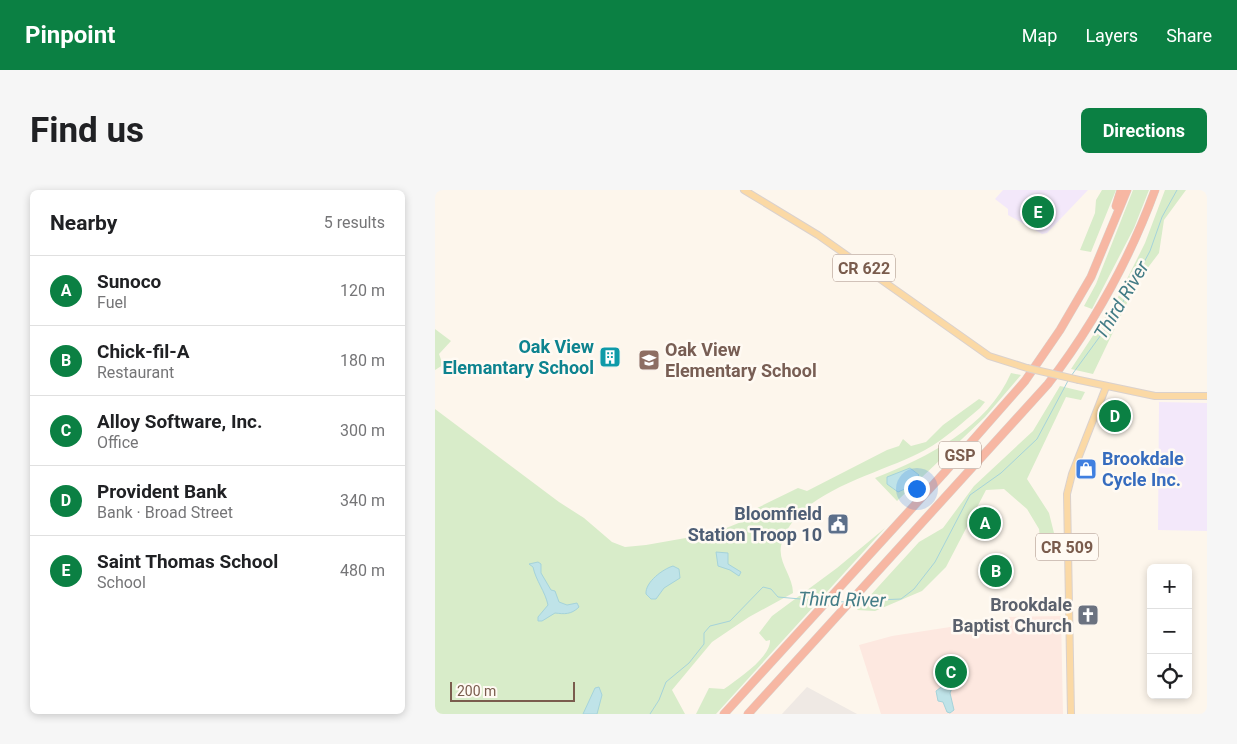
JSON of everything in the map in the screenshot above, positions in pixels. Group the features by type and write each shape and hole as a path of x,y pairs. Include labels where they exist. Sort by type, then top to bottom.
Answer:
{"highway":[{"path":"1104,249 1121,190"},
{"name":"GSP","path":"724,714 1025,381 1076,305 1104,249 1127,190"},
{"name":"GSP","path":"748,714 1048,384 1099,310 1141,228 1155,190"},
{"path":"1141,228 1160,190"}],"main road":[{"name":"CR 622","path":"744,190 819,235 996,360 1106,387"},
{"path":"1106,387 1155,396 1207,396"},
{"name":"CR 509","path":"1071,714 1067,494 1072,474 1106,387"}],"shaded area":[{"path":"1003,190 1088,190 1047,233 1042,234 1008,215 1008,209 995,199"},
{"path":"1159,402 1207,403 1207,531 1158,530"},
{"path":"1061,616 1063,714 881,714 859,645 892,636 950,627 990,635 1008,617"},
{"path":"807,687 857,714 782,714"}],"green space":[{"path":"1102,190 1116,190 1091,252 1080,250 1095,213 1096,200"},
{"path":"1133,190 1149,190 1134,228 1092,309 1084,306 1096,284"},
{"path":"1165,190 1186,190 1164,220 1159,253 1137,282 1093,374 1071,369 1117,299 1145,243"},
{"path":"435,329 451,341 439,354 443,365 435,370"},
{"path":"1011,373 1021,375 985,417 897,501 875,478 935,450 971,425 987,410"},
{"path":"1060,386 1085,392 1081,400 1066,397 1027,479 1049,513 1058,549 1041,546 1039,529 1027,509 1004,489 986,490 946,567 922,591 875,611 857,610 919,542 943,528 974,486 1033,431"},
{"path":"979,399 985,402 980,408 932,446 907,459 841,486 820,498 803,511 789,527 781,546 783,564 791,581 793,593 749,617 712,642 672,690 685,714 435,714 435,409 559,502 584,518 612,542 625,547 714,533 751,518 751,511 798,488 807,491 887,450 899,446 903,439 911,446 926,442 943,425"},
{"path":"885,528 716,714 696,714 709,688 724,689 760,660 769,647 770,640 766,641 759,633 772,616 837,568"}],"water":[{"path":"910,468 919,475 907,488 898,492 887,484 887,477"},
{"path":"716,552 728,553 728,564 741,572 739,576 730,570 718,566"},
{"path":"538,562 541,564 541,573 551,590 555,591 559,602 567,605 577,603 579,607 576,610 561,614 555,613 542,621 538,621 538,617 548,605 533,567 529,564"},
{"path":"673,566 679,569 680,578 664,588 656,599 651,599 646,594 648,585 660,573"},
{"path":"949,681 954,683 950,693 954,710 950,713 947,712 943,702 938,701 936,691"},
{"path":"599,687 602,695 597,714 583,714 595,688"}],"waterway":[{"name":"Third River","path":"1071,376 1117,313 1150,251 1162,217 1177,190"},
{"name":"Third River","path":"854,601 901,599 914,589 935,562 970,495 1001,473 1037,439 1069,379"},
{"name":"Third River","path":"650,714 659,700 666,682 689,663 704,644 704,633 710,626 730,621 763,587 771,589 778,597 823,601"},
{"name":"Third River","path":"832,601 845,602"}],"place":[{"name":"Saint Thomas School","path":"1038,212"},
{"name":"Oak View Elemantary School","path":"610,357"},
{"name":"Oak View Elementary School","path":"649,360"},
{"name":"Provident Bank","path":"1115,416"},
{"name":"Brookdale Cycle Inc.","path":"1086,469"},
{"name":"Sunoco","path":"985,523"},
{"name":"Bloomfield Station Troop 10","path":"838,524"},
{"name":"Chick-fil-A","path":"996,571"},
{"name":"Brookdale Baptist Church","path":"1088,615"},
{"name":"Alloy Software, Inc.","path":"951,672"}]}
